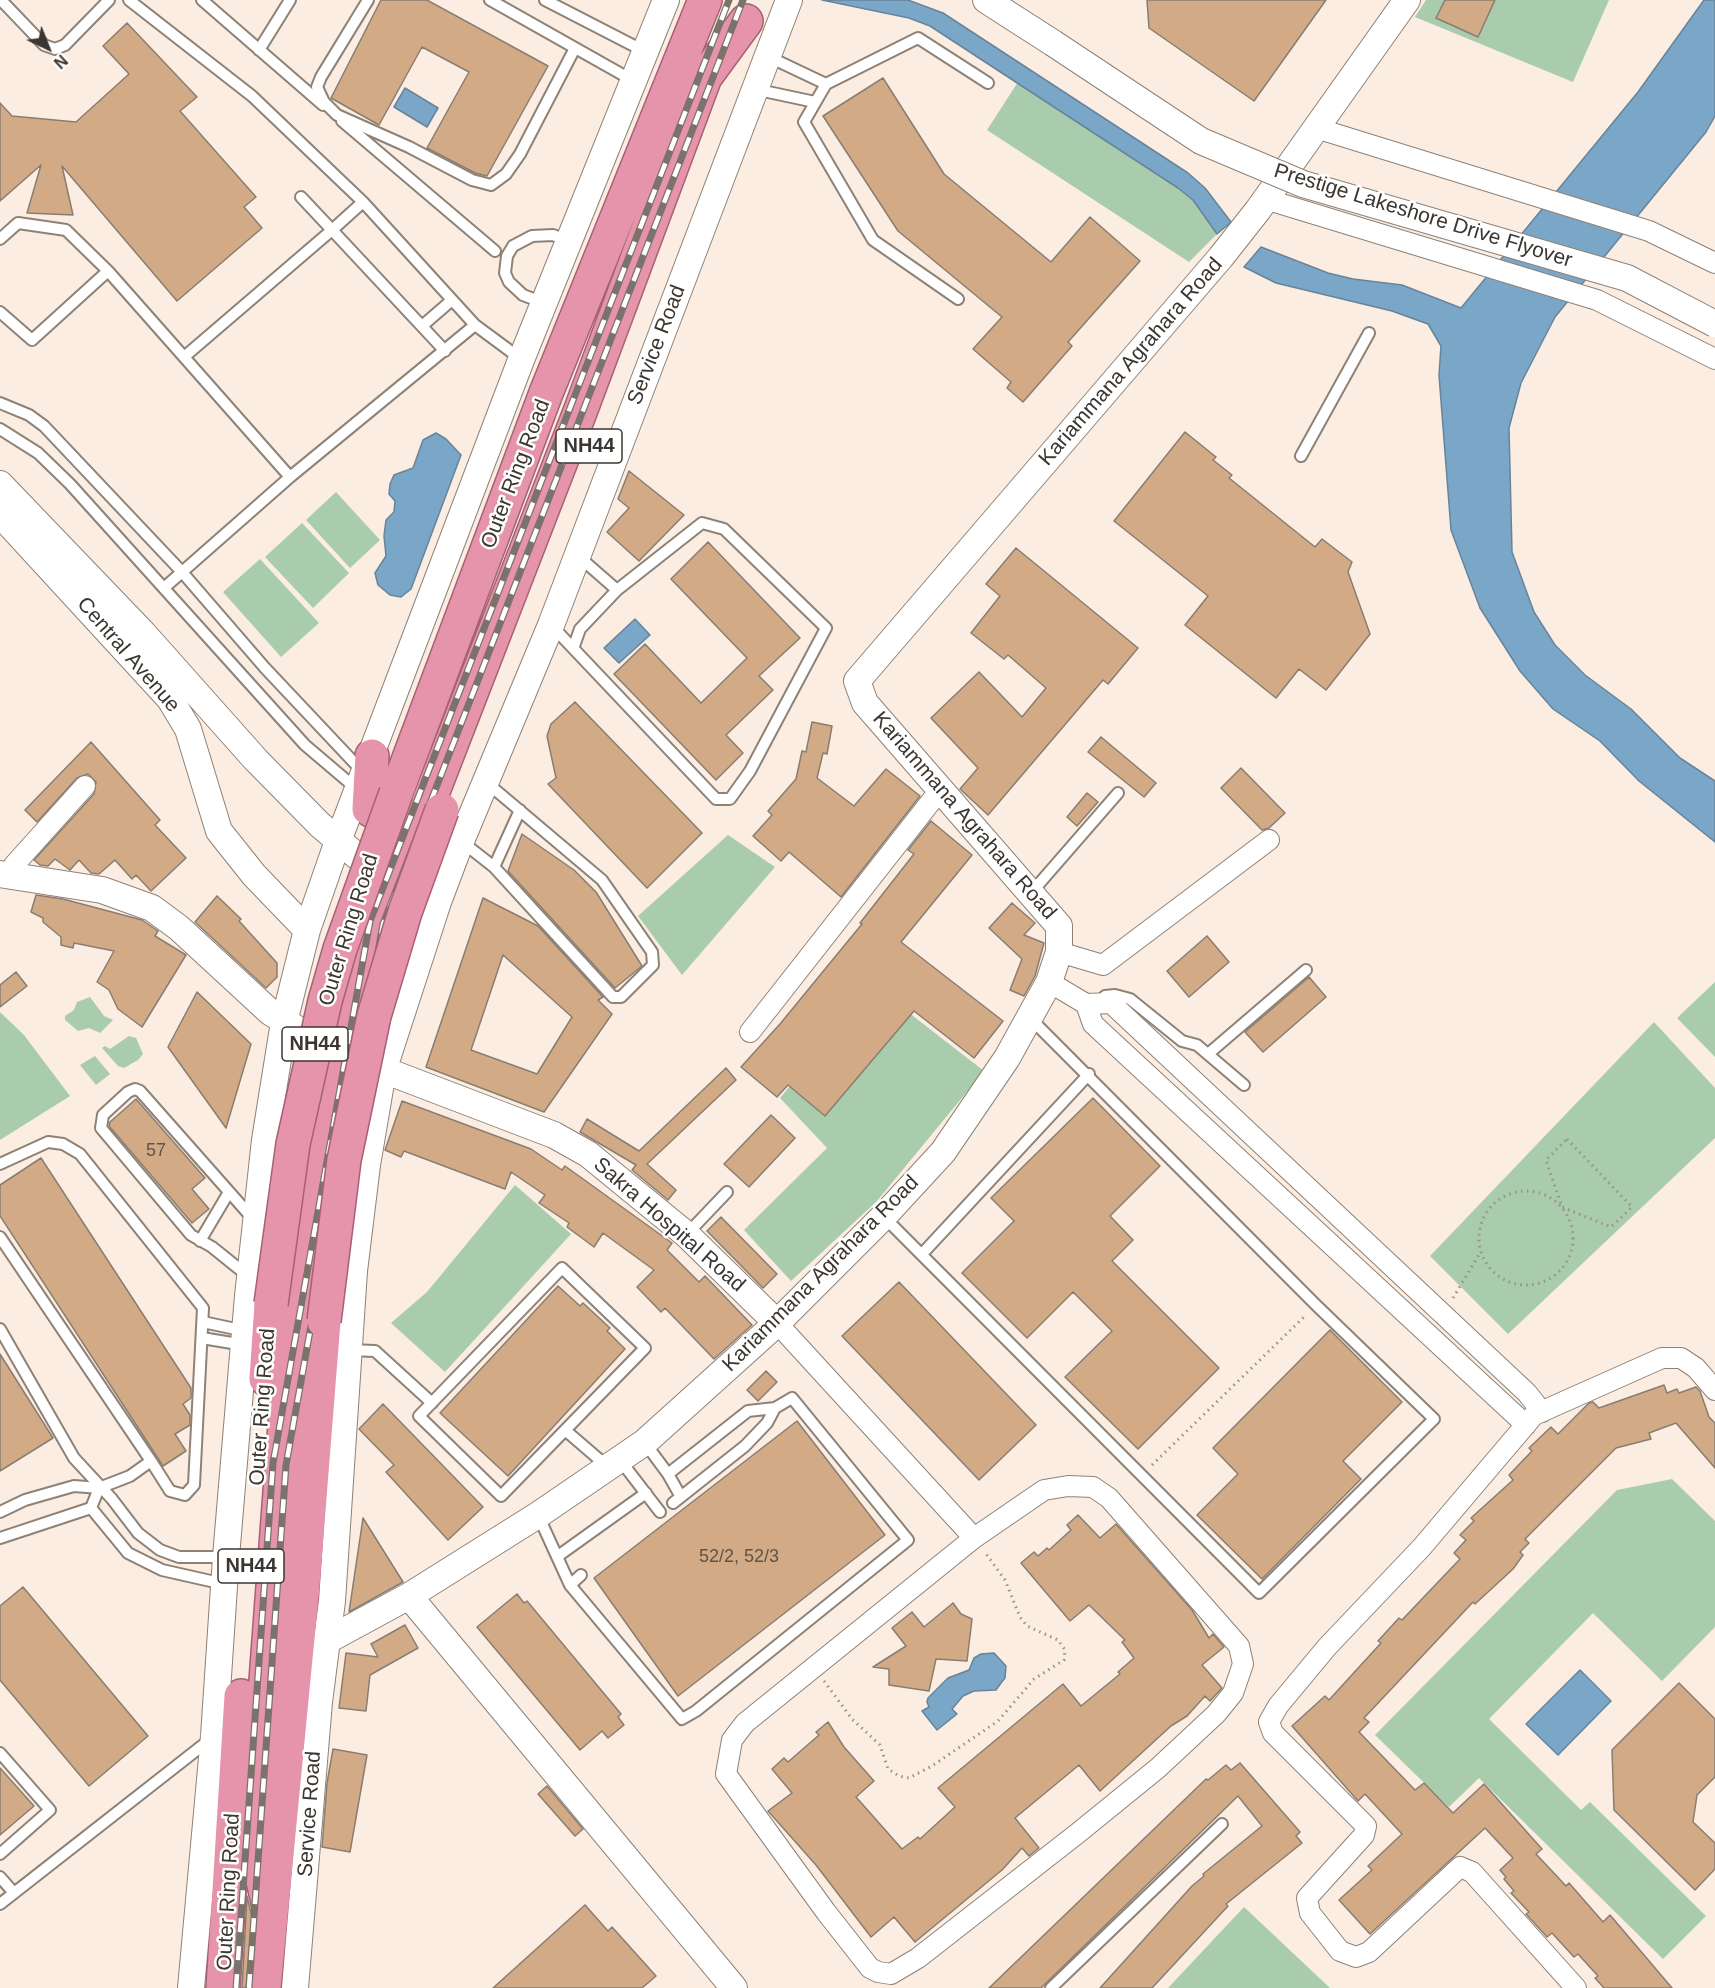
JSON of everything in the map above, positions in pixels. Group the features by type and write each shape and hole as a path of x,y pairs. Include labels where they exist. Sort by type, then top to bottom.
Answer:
{"highway":[{"name":"Outer Ring Road","path":"223,1988 236,1773 271,1304 293,1144 326,1001 343,938 546,393 705,0"},
{"name":"Outer Ring Road","path":"264,1988 303,1586 324,1321 344,1160 374,1016 405,912 457,825 561,520 751,10"},
{"path":"272,1915 254,1842 291,1344 303,1248 340,1051 373,946 414,836 580,412 705,77 751,10"},
{"path":"365,773 369,809 414,836"}],"street":[{"path":"191,1988 214,1736 225,1569 250,1278 265,1140 284,1022 307,930 338,841 521,360 666,0"},
{"name":"Service Road","path":"295,1988 319,1701 328,1640 356,1252 383,1071 438,902 457,825 485,782 551,625 789,0"},
{"name":"Prestige Lakeshore Drive Flyover","path":"986,0 1058,36 1209,127 1309,169 1633,263 1715,306"},
{"name":"Prestige Lakeshore Drive Flyover","path":"1016,0 1058,36 1202,141 1303,184 1627,278 1715,324"},
{"name":"Kariammana Agrahara Road","path":"328,1640 409,1596 538,1515 645,1442 777,1323 884,1216 943,1152 1007,1058 1049,982 1059,952 1059,926 865,703 857,681 1221,256 1259,208 1407,0"},
{"path":"1316,128 1648,231 1715,263"},
{"path":"1259,208 1475,263 1597,300 1715,359"},
{"name":"Central Avenue","path":"0,484 143,633 256,760 338,841 395,887 438,902"},
{"name":"Central Avenue","path":"0,514 170,699 188,729 219,831 254,875 307,930"},
{"path":"5,874 85,786"},
{"path":"750,1032 940,790"},
{"path":"1059,952 1103,965 1269,840"},
{"name":"Sakra Hospital Road","path":"5,874 102,890 152,908 180,928 284,1022 383,1071 554,1135 588,1154 687,1235 777,1323 974,1538"},
{"path":"1049,982 1090,1004 1111,1003 1527,1393 1542,1412"},
{"path":"1090,1004 1093,1024 1526,1425"},
{"path":"256,1234 303,1248 356,1252"},
{"path":"1576,1988 1472,1872 1460,1867 1369,1952 1356,1957 1340,1951 1310,1914 1307,1899 1364,1835 1366,1826 1273,1733 1269,1722 1278,1707 1327,1647 1422,1547 1534,1415 1662,1358 1681,1358 1696,1368 1715,1390"},
{"path":"1068,1486 1093,1487 1108,1498 1239,1646 1243,1664 1233,1693 1228,1700 1158,1768 918,1958 891,1974 870,1968 726,1774 732,1740 745,1723 813,1666 974,1538 1044,1490 1068,1486"},
{"path":"409,1596 734,1988"}],"lane":[{"path":"1,0 44,45 54,49 65,45 109,0"},
{"path":"129,0 252,96 363,202 475,325 521,360"},
{"path":"202,0 500,253 509,282 523,295 544,303"},
{"path":"260,50 290,0"},
{"path":"368,0 321,77 317,87 324,102 337,115 409,147 472,180 490,185 506,174 520,154 575,48"},
{"path":"490,0 632,80"},
{"path":"545,0 644,51"},
{"path":"958,298 873,240 804,122 826,84 918,38 988,83"},
{"path":"767,56 826,84"},
{"path":"754,89 815,102"},
{"path":"301,197 445,351"},
{"path":"184,357 363,202"},
{"path":"0,239 18,223 66,230 108,271 290,477"},
{"path":"500,253 532,236 553,235 569,241"},
{"path":"0,312 32,340 108,271"},
{"path":"422,326 452,300"},
{"path":"165,587 290,477 475,325"},
{"path":"1301,456 1369,333"},
{"path":"0,403 29,416 44,426 182,572 265,668 365,773"},
{"path":"0,429 38,453 165,587 305,745 365,773"},
{"path":"551,625 574,646 716,799 730,799 750,771 826,628 724,529 702,523 687,532 617,590 580,629 574,646"},
{"path":"577,555 617,590"},
{"path":"457,825 613,998 621,997 653,965 652,952 602,880 485,782"},
{"path":"1030,893 1118,794"},
{"path":"494,867 520,810"},
{"path":"1208,1054 1306,970"},
{"path":"1090,1004 1102,996 1115,995 1130,999 1182,1041 1197,1045 1244,1085"},
{"path":"884,1216 1259,1593 1434,1419 1316,1305 1089,1074 1029,1017"},
{"path":"922,1254 1089,1074"},
{"path":"250,1278 191,1235 101,1128 103,1115 128,1092 135,1089 140,1091 229,1192 256,1234"},
{"path":"0,1164 48,1142 63,1144 80,1154 203,1308 194,1485 185,1495 171,1491 0,1237"},
{"path":"200,1241 229,1192"},
{"path":"687,1235 727,1192"},
{"path":"562,1268 645,1348 501,1496 419,1416 432,1403 562,1268"},
{"path":"202,1322 245,1338"},
{"path":"0,1329 74,1458 99,1488 112,1499 138,1533 160,1550 225,1569"},
{"path":"202,1338 245,1338"},
{"path":"348,1350 375,1351 432,1403"},
{"path":"538,1515 570,1585 682,1719 696,1711 908,1540 792,1398 775,1408 748,1411 668,1473"},
{"path":"645,1442 668,1473 677,1500 745,1446 767,1423 775,1408"},
{"path":"565,1430 615,1464 646,1493 660,1512"},
{"path":"0,1512 25,1500 74,1486 99,1488 130,1476 151,1461"},
{"path":"0,1538 91,1508 99,1488"},
{"path":"558,1556 646,1493"},
{"path":"91,1508 128,1553 137,1558 183,1576 225,1569"},
{"path":"570,1585 581,1575"},
{"path":"0,1904 214,1736"},
{"path":"0,1753 50,1810 0,1854"},
{"path":"1051,1988 1222,1824"},
{"path":"0,1877 14,1893"}],"path":[{"path":"1562,1207 1546,1160 1567,1139 1632,1207 1611,1227 1562,1207 1544,1194 1533,1191 1509,1193 1498,1199 1483,1218 1478,1241 1480,1253 1492,1272 1501,1279 1523,1286 1545,1281 1563,1267 1572,1248 1572,1226 1562,1207"},
{"path":"1443,1314 1480,1253"},
{"path":"1142,1476 1316,1305"},
{"path":"813,1666 852,1719 880,1745 888,1769 899,1776 909,1778 932,1767 998,1721 1034,1679 1064,1660 1065,1650 1058,1640 1028,1626 1020,1617 1005,1580 974,1538"}],"green space":[{"path":"1426,0 1609,0 1573,82 1415,17"},
{"path":"1018,82 1178,188 1193,200 1217,234 1189,262 987,130"},
{"path":"336,492 380,540 350,568 306,520"},
{"path":"302,523 349,573 313,608 265,557"},
{"path":"260,559 319,623 281,657 223,592"},
{"path":"728,835 775,867 682,975 638,916"},
{"path":"1715,982 1715,1057 1677,1018"},
{"path":"873,985 984,1071 877,1201 791,1281 744,1230 827,1148 780,1098"},
{"path":"90,997 104,1016 113,1020 100,1033 89,1028 78,1031 65,1020 65,1016 74,1010 77,1002"},
{"path":"0,1012 24,1035 70,1096 0,1140"},
{"path":"1654,1022 1715,1088 1715,1138 1508,1334 1430,1256"},
{"path":"129,1036 136,1038 143,1054 138,1060 124,1068 118,1066 102,1048 105,1046 110,1049"},
{"path":"95,1056 110,1074 96,1085 80,1065"},
{"path":"515,1185 571,1234 445,1372 391,1323 427,1292"},
{"path":"1672,1479 1715,1521 1715,1627 1662,1681 1593,1613 1489,1719 1581,1810 1590,1802 1706,1916 1663,1959 1479,1778 1449,1807 1375,1735 1617,1490"},
{"path":"1244,1907 1330,1988 1168,1988"}],"water":[{"path":"822,0 908,0 943,13 1188,173 1205,188 1231,222 1217,234 1193,200 1178,188 930,26 909,18"},
{"path":"1704,0 1715,0 1715,116 1706,132 1555,317 1521,383 1509,428 1512,552 1534,612 1555,645 1585,675 1631,709 1680,758 1715,781 1715,842 1639,781 1600,741 1553,709 1520,671 1480,608 1451,530 1439,375 1441,346 1428,324 1392,311 1276,283 1244,267 1261,247 1328,273 1353,279 1402,285 1461,308 1638,92"},
{"path":"405,88 438,108 427,127 394,107"},
{"path":"436,433 446,439 461,455 411,589 401,597 390,595 378,585 375,573 386,556 384,536 386,520 394,512 395,501 389,494 390,484 394,475 413,468 423,440"},
{"path":"635,619 650,635 619,663 604,648"},
{"path":"994,1653 1006,1666 1005,1678 996,1690 974,1691 963,1696 952,1709 957,1714 937,1730 922,1711 929,1707 928,1698 948,1678 969,1670 974,1658 981,1654"},
{"path":"1580,1670 1611,1701 1558,1755 1526,1724"}],"building":[{"path":"381,0 427,0 548,66 487,176 475,173 427,148 469,72 422,47 379,125 331,98"},
{"path":"1147,0 1326,0 1254,101 1149,28"},
{"path":"1445,0 1495,0 1478,37 1436,18"},
{"path":"127,23 197,97 180,111 256,197 244,207 262,228 177,301 62,166 73,215 27,213 41,165 0,201 0,103 12,116 76,122 129,74 103,46"},
{"path":"883,78 944,174 1051,262 1090,217 1140,261 1068,342 1072,346 1023,402 1007,388 1011,382 973,349 1002,317 898,231 823,116"},
{"path":"1185,432 1216,457 1213,460 1232,475 1229,478 1315,547 1322,539 1352,562 1348,572 1370,634 1326,690 1299,669 1276,698 1185,625 1208,596 1114,521"},
{"path":"629,471 684,515 639,561 607,532 629,508 618,499"},
{"path":"708,542 800,638 759,676 773,690 726,735 743,753 716,780 614,674 645,644 701,703 747,658 671,579"},
{"path":"1016,548 1138,648 1108,684 1103,680 988,815 960,789 978,768 931,718 979,672 1022,717 1046,688 1008,655 1004,659 971,633 1000,596 986,584"},
{"path":"575,702 702,833 647,888 548,784 556,778 547,736 551,724"},
{"path":"812,722 832,726 827,754 823,753 817,778 854,806 886,769 920,796 841,897 789,852 781,861 753,836 772,815 768,811 796,779 802,751 806,752"},
{"path":"1101,737 1156,783 1144,797 1088,752"},
{"path":"91,742 160,820 155,825 186,858 151,891 136,875 132,879 115,860 99,874 91,873 79,860 70,870 55,859 48,866 40,865 34,860 94,794 96,782 88,774 77,778 37,822 25,810"},
{"path":"1241,768 1285,813 1269,828 1262,830 1221,788"},
{"path":"1087,793 1098,802 1077,826 1067,817"},
{"path":"931,821 972,855 901,942 1003,1021 974,1058 914,1011 825,1116 788,1085 777,1097 741,1067 780,1024 862,924 860,923 914,854 908,850"},
{"path":"522,834 574,870 596,892 642,966 615,988 508,871"},
{"path":"36,895 63,899 142,920 158,931 155,936 186,955 142,1027 118,1009 109,990 97,982 114,951 74,943 73,948 61,945 61,937 43,922 43,918 31,912"},
{"path":"217,896 241,919 239,921 277,963 277,977 266,988 195,922"},
{"path":"483,898 538,926 603,997 598,1000 612,1014 544,1112 426,1067","holes":["503,955 572,1017 537,1074 471,1050"]},
{"path":"1012,903 1035,923 1024,935 1044,943 1035,976 1024,996 1010,990 1022,959 989,928"},
{"path":"1207,936 1229,962 1189,997 1167,971"},
{"path":"16,972 27,986 0,1007 0,985"},
{"path":"1309,977 1326,997 1263,1052 1245,1032"},
{"path":"197,992 251,1044 226,1128 168,1047"},
{"path":"726,1068 736,1080 647,1164 676,1190 668,1200 632,1170 636,1165 580,1132 587,1119 639,1151"},
{"path":"1093,1098 1160,1166 1110,1216 1133,1240 1112,1261 1219,1368 1138,1449 1065,1377 1112,1331 1073,1292 1027,1338 962,1273 1014,1221 991,1198"},
{"path":"136,1099 205,1178 192,1189 209,1209 192,1223 109,1126 110,1122"},
{"path":"402,1101 531,1149 562,1170 565,1166 672,1243 667,1250 699,1282 705,1276 752,1325 714,1359 665,1308 661,1312 637,1287 654,1270 603,1233 594,1247 567,1227 569,1223 539,1203 545,1195 511,1172 505,1189 404,1151 401,1157 385,1150"},
{"path":"771,1115 795,1138 749,1187 724,1164"},
{"path":"41,1158 191,1388 191,1398 183,1404 190,1415 190,1425 175,1434 186,1451 163,1466 0,1216 0,1185"},
{"path":"721,1217 777,1274 763,1288 707,1231"},
{"path":"899,1282 1036,1425 979,1480 842,1336"},
{"path":"558,1286 580,1306 583,1303 610,1328 607,1331 625,1349 508,1476 440,1413"},
{"path":"1330,1330 1402,1402 1343,1461 1361,1479 1262,1579 1197,1515 1238,1474 1213,1448"},
{"path":"0,1354 53,1438 0,1471"},
{"path":"766,1371 777,1382 758,1401 747,1390"},
{"path":"1664,1385 1667,1393 1677,1389 1679,1393 1696,1387 1700,1391 1709,1417 1715,1423 1715,1468 1676,1423 1649,1433 1651,1439 1616,1448 1525,1539 1529,1543 1520,1552 1523,1555 1513,1569 1475,1604 1473,1602 1364,1718 1369,1722 1359,1732 1415,1790 1424,1783 1453,1813 1484,1784 1542,1849 1536,1854 1566,1886 1569,1883 1603,1922 1610,1915 1672,1988 1604,1988 1595,1978 1598,1976 1578,1954 1574,1957 1552,1933 1547,1937 1526,1914 1529,1912 1511,1893 1514,1891 1500,1870 1513,1858 1485,1828 1370,1934 1339,1900 1372,1870 1368,1866 1402,1834 1365,1794 1358,1801 1292,1726 1325,1696 1329,1700 1381,1643 1378,1641 1399,1618 1402,1620 1460,1559 1454,1553 1466,1540 1460,1535 1474,1521 1471,1518 1513,1480 1509,1475 1532,1451 1529,1448 1551,1427 1558,1434 1589,1403 1593,1402 1599,1408"},
{"path":"383,1404 483,1507 448,1540 386,1472 394,1465 359,1429"},
{"path":"797,1421 885,1535 678,1696 594,1578"},
{"path":"1078,1515 1100,1538 1116,1524 1192,1610 1209,1638 1213,1634 1224,1647 1202,1665 1222,1688 1210,1701 1205,1696 1187,1716 1171,1726 1100,1791 1079,1765 1015,1818 1039,1848 1029,1856 1022,1848 1002,1870 915,1942 894,1917 871,1937 816,1865 768,1811 792,1793 772,1769 784,1758 788,1762 819,1735 816,1732 828,1722 844,1747 874,1781 856,1797 902,1849 918,1837 920,1839 955,1807 938,1788 1063,1684 1081,1706 1120,1674 1118,1672 1134,1658 1122,1642 1125,1640 1089,1605 1070,1621 1021,1563 1034,1552 1038,1556 1047,1548 1049,1550 1071,1530 1067,1525"},
{"path":"363,1518 403,1582 349,1612"},
{"path":"23,1587 148,1736 89,1786 0,1680 0,1606"},
{"path":"517,1594 524,1603 527,1601 621,1714 618,1717 624,1725 608,1738 602,1731 580,1750 477,1627"},
{"path":"953,1603 961,1614 972,1619 967,1661 936,1659 929,1691 889,1685 889,1669 873,1667 906,1646 892,1628 912,1612 924,1627"},
{"path":"405,1625 418,1648 370,1675 366,1711 339,1708 346,1653 378,1657 371,1644"},
{"path":"1679,1683 1715,1719 1715,1777 1697,1795 1693,1822 1715,1843 1715,1869 1695,1890 1614,1810 1612,1750"},
{"path":"333,1749 367,1755 350,1852 322,1847 327,1783"},
{"path":"1240,1763 1300,1832 1296,1836 1302,1843 1226,1904 1228,1906 1152,1988 1100,1988 1192,1886 1204,1876 1203,1874 1262,1826 1238,1796 1041,1988 989,1988 1206,1779 1208,1780 1226,1765 1231,1770"},
{"path":"0,1768 34,1806 0,1835"},
{"path":"547,1786 583,1829 575,1836 538,1794"},
{"path":"247,1896 252,1917 246,1988 242,1988"},
{"path":"585,1905 608,1931 612,1927 656,1976 642,1988 493,1988"}],"railway":[{"path":"236,1988 273,1463 370,921 729,0"},
{"path":"249,1988 286,1465 383,924 743,0"}]}
